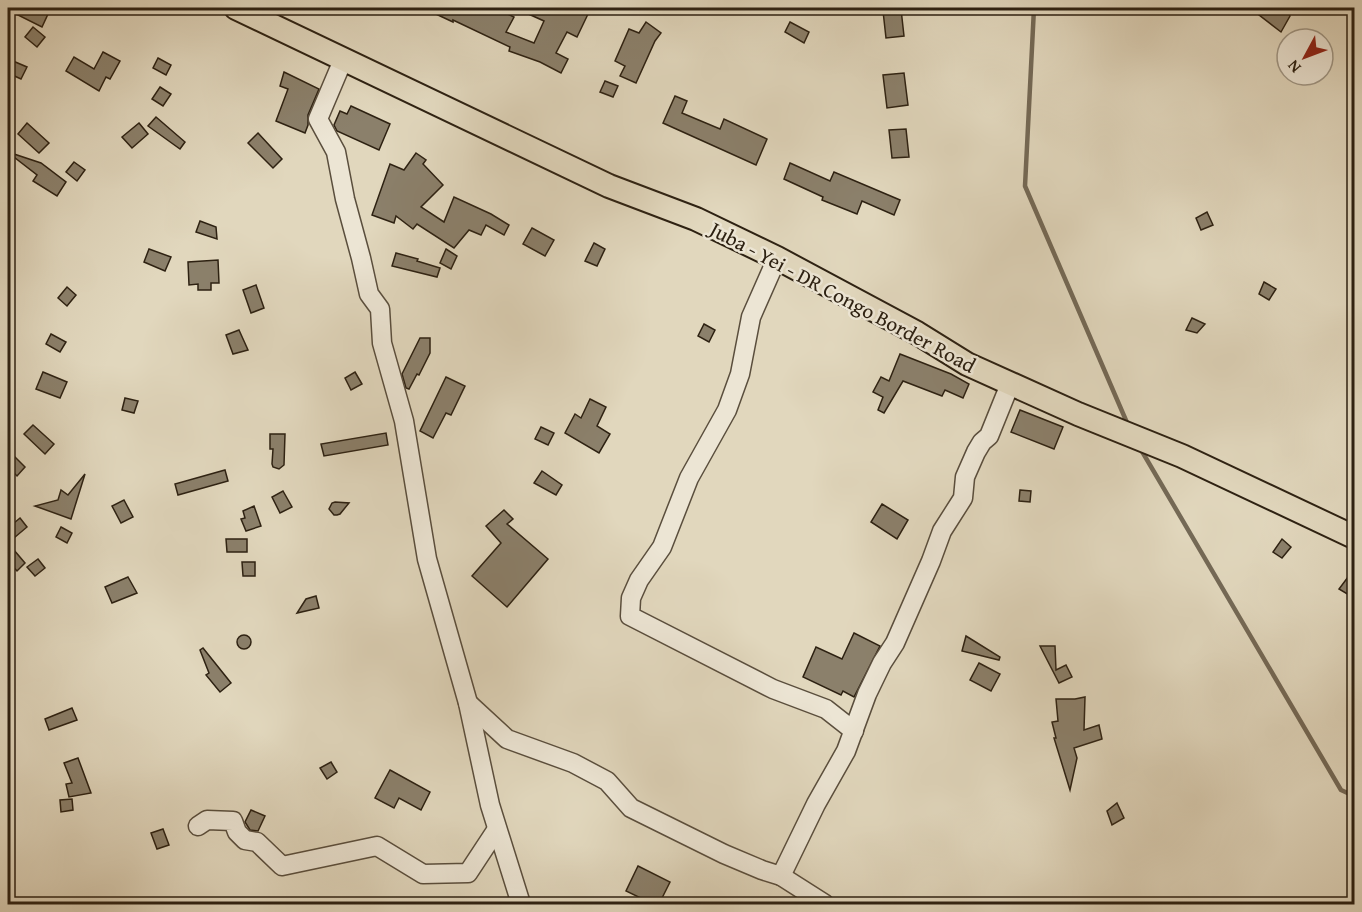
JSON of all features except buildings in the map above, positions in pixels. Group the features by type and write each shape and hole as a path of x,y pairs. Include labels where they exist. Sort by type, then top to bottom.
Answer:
{"main road":[{"name":"Juba - Yei - DR Congo Border Road","path":"236,8 609,186 696,219 777,258 918,333 967,364 1078,414 1182,456 1354,537"}],"street":[{"path":"343,60 318,119 336,152 345,199 369,294 380,309 382,344 404,421 427,559 468,703 490,805 521,904"},
{"path":"777,258 751,317 740,374 727,410 689,478 662,547 639,580 631,598 630,616 773,689 826,709 854,731"},
{"path":"782,876 816,804 846,751 867,694 895,643 942,531 963,498 965,477 976,452 989,436 1010,384"},
{"path":"468,703 507,739 573,763 607,781 631,808 724,854 782,876 825,904"},
{"path":"198,826 207,820 233,821 237,832 245,840 257,842 282,866 377,846 423,874 468,873 497,829"}],"waterway":[{"path":"1034,8 1025,186 1128,425"},
{"path":"1140,448 1341,790 1354,796"}]}
